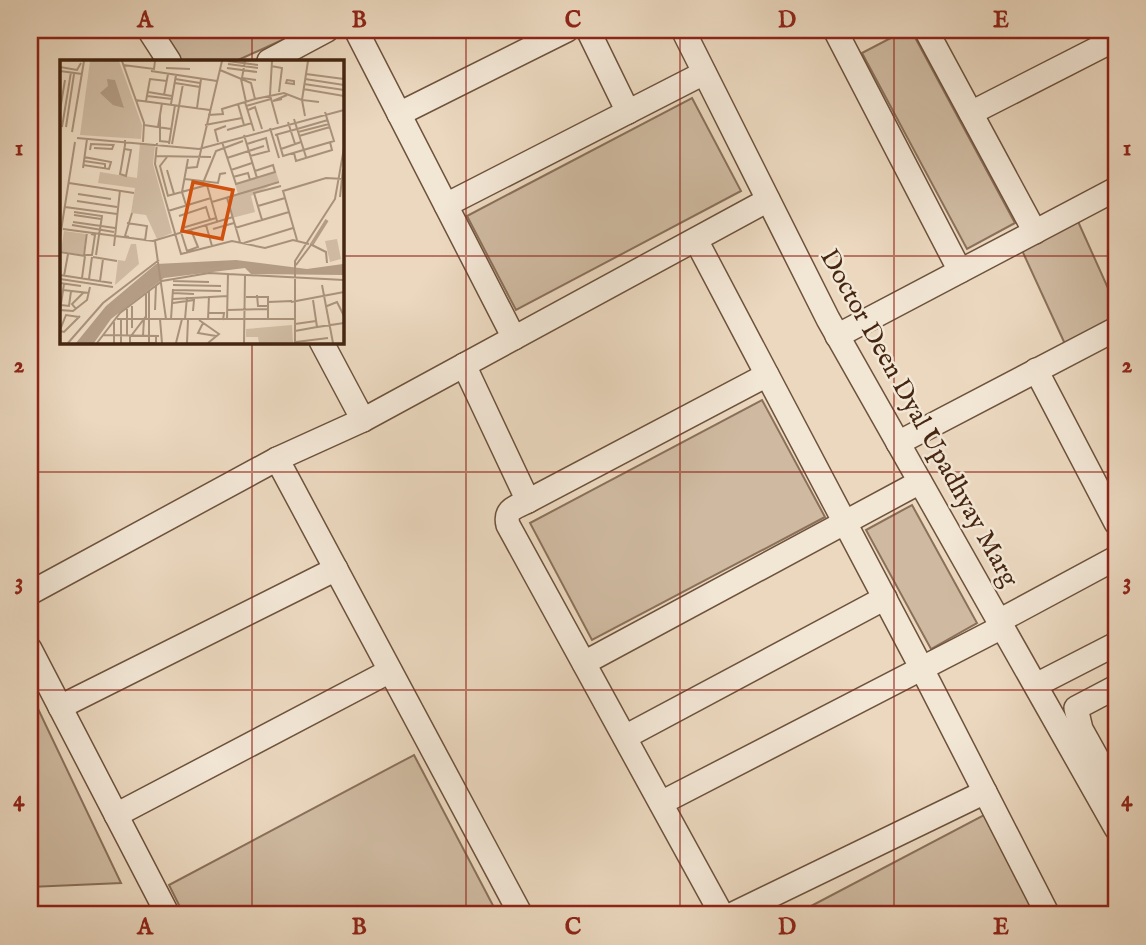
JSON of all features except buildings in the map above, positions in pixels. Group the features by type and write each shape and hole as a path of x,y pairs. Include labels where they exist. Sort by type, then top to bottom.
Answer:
{"street":[{"path":"149,30 168,60"},
{"path":"271,60 327,30"},
{"path":"356,30 514,338"},
{"path":"399,114 567,30"},
{"path":"588,30 628,112"},
{"name":"Doctor Deen Dyal Upadhyay Marg","path":"683,30 837,336 1116,828"},
{"path":"926,30 1035,232"},
{"path":"845,33 960,271"},
{"path":"971,113 1116,39"},
{"path":"446,205 704,73"},
{"path":"837,336 1116,189"},
{"path":"30,593 276,459 363,420 768,200"},
{"path":"696,240 922,668 1048,915"},
{"path":"898,443 1116,329"},
{"path":"322,343 363,420"},
{"path":"464,365 528,501"},
{"path":"1036,370 1116,523"},
{"path":"722,915 508,525 507,516 509,511 767,374"},
{"path":"276,459 521,915"},
{"path":"584,663 920,482"},
{"path":"661,803 922,668 1116,558"},
{"path":"60,707 336,569"},
{"path":"625,737 885,598"},
{"path":"1036,685 1116,644"},
{"path":"30,649 167,915"},
{"path":"116,815 390,671"},
{"path":"1116,687 1076,708 1081,729 1116,792"},
{"path":"731,915 985,792"}],"shaded area":[{"path":"144,30 304,30 238,60 160,60"},
{"path":"906,30 911,30 1015,223 967,249 862,53"},
{"path":"692,98 741,191 516,310 467,216"},
{"path":"1076,217 1116,306 1116,317 1065,344 1020,246"},
{"path":"762,400 825,517 592,640 530,523"},
{"path":"912,505 977,623 931,649 866,530"},
{"path":"30,692 121,883 30,887"},
{"path":"414,755 498,915 184,915 169,885"},
{"path":"984,815 1037,915 794,915"}]}
